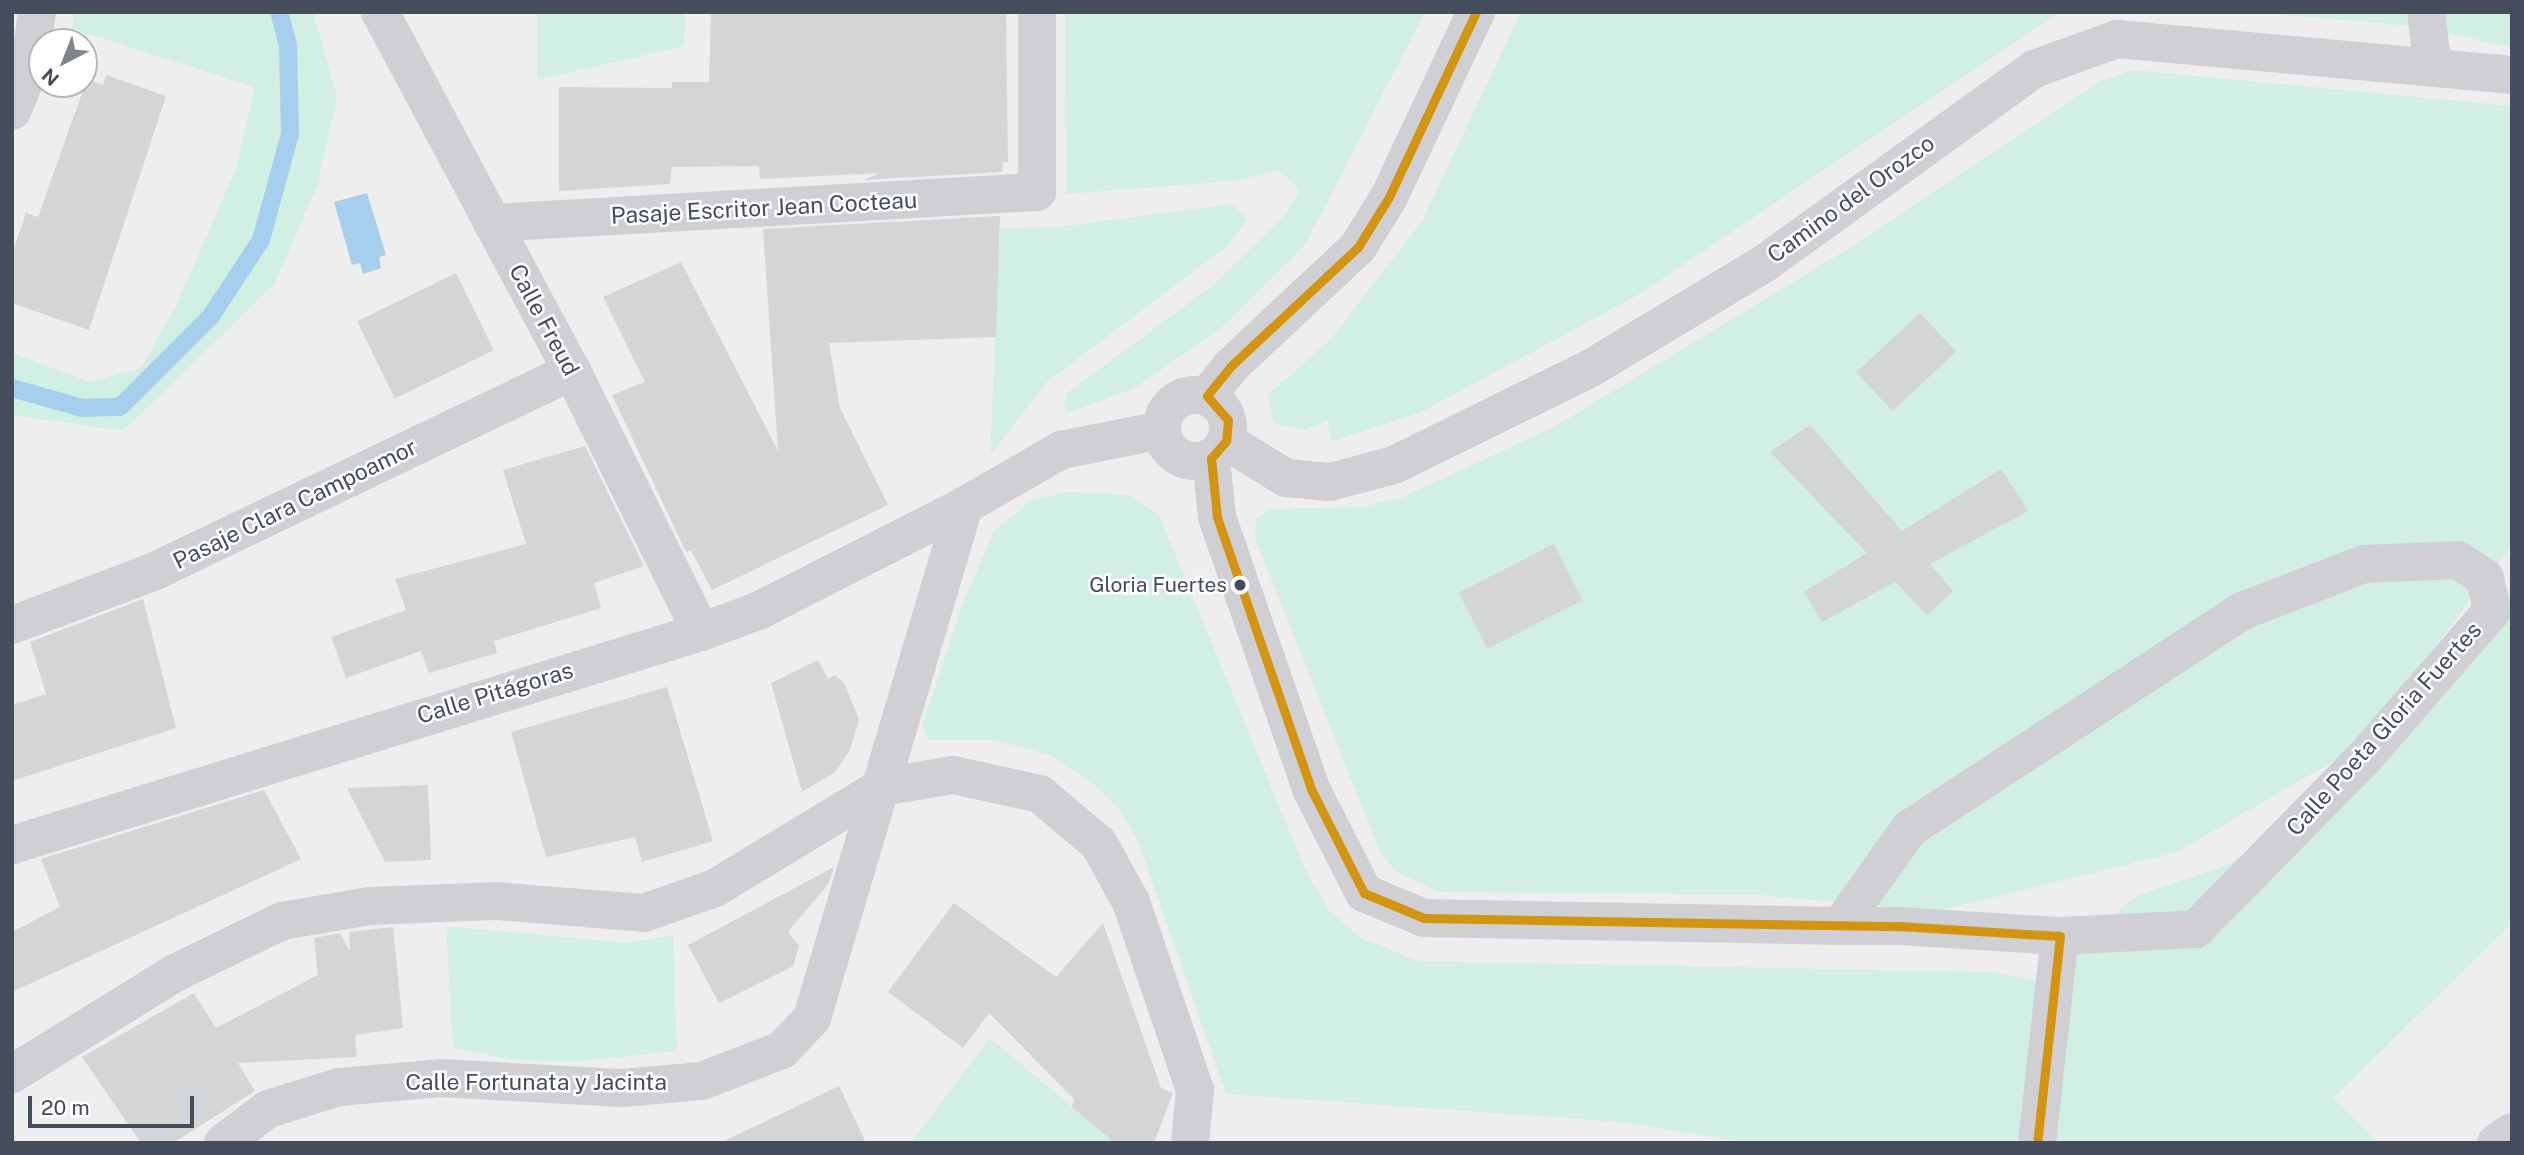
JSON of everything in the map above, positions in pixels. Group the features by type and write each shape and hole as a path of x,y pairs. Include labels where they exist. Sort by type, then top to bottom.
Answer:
{"street":[{"path":"12,111 29,71 37,12"},
{"name":"Calle Freud","path":"380,12 572,371 701,632"},
{"name":"Pasaje Escritor Jean Cocteau","path":"492,223 1037,192 1038,12"},
{"path":"1162,430 1175,401 1207,396 1231,366 1358,247 1389,197 1476,12"},
{"path":"2426,12 2432,68"},
{"name":"Camino del Orozco","path":"1219,450 1286,478 1330,482 1394,465 1591,368 1765,263 2034,69 2117,38 2512,75"},
{"name":"Pasaje Clara Campoamor","path":"12,625 153,572 572,371"},
{"path":"1162,430 1179,457 1219,450 1228,421 1207,396"},
{"path":"964,506 1061,450 1162,430"},
{"name":"Calle Poeta Gloria Fuertes","path":"1219,450 1217,517 1311,789 1364,893 1424,918 1840,926 2060,936 2196,929 2365,757 2492,611 2485,578 2458,560 2364,564 2242,611 1910,828 1840,926"},
{"name":"Calle Pitágoras","path":"12,845 701,632 758,611 964,506"},
{"name":"Calle Fortunata y Jacinta","path":"223,1143 268,1109 339,1087 441,1078 622,1088 702,1081 782,1050 812,1018 964,506"},
{"path":"12,1074 175,973 282,921 370,906 496,901 644,913 715,888 882,787 953,775 1040,794 1098,844 1131,902 1195,1090 1190,1143"},
{"path":"2037,1143 2060,936"},
{"path":"2496,1143 2512,1132"}],"green space":[{"path":"74,12 313,12 337,96 317,186 274,285 123,431 12,415 12,353 90,382 141,368 175,308 235,171 255,87 98,37 98,28 72,28"},
{"path":"537,12 685,12 684,46 537,80"},
{"path":"1065,12 1425,12 1304,247 1226,324 1135,388 1065,414 1066,394 1213,285 1285,215 1300,190 1279,170 1235,181 1066,194"},
{"path":"1521,12 2060,12 1638,295 1421,412 1332,441 1328,420 1305,430 1274,423 1267,395 1331,339 1422,221"},
{"path":"2250,12 2512,12 2512,48 2424,27"},
{"path":"2133,70 2512,106 2512,545 2358,747 2177,852 1937,911 1760,895 1440,892 1397,872 1381,854 1350,777 1255,538 1256,519 1271,509 1362,507 1403,497 1554,427 1856,244 2099,82"},
{"path":"1232,204 1247,220 1227,246 1047,382 990,455 1000,228 1058,227"},
{"path":"1068,492 1128,495 1159,515 1305,869 1330,912 1363,939 1419,961 1993,972 2041,982 2134,897 2228,865 2340,795 2418,716 2512,585 2512,923 2333,1098 2378,1143 1748,1143 1621,1122 1226,1094 1137,838 1118,807 1089,780 1049,755 995,740 929,740 922,725 963,603 994,531 1030,501"},
{"path":"446,926 628,943 673,935 677,1051 569,1062 509,1059 453,1048"},
{"path":"990,1038 1115,1143 911,1143"}],"water":[{"path":"367,193 386,255 379,257 381,268 363,274 360,263 352,265 334,202"}],"building":[{"path":"711,12 1006,12 1008,162 1003,162 1002,172 864,180 880,173 760,179 759,166 672,167 670,184 559,191 559,87 672,88 672,82 709,82"},
{"path":"106,75 166,96 89,330 12,303 12,254 26,213 38,217 80,98 98,98 98,83 103,85"},
{"path":"1000,216 996,337 829,343 840,408 888,505 712,590 691,550 686,552 612,395 645,382 603,297 681,262 778,451 763,229"},
{"path":"456,273 494,350 395,399 357,321"},
{"path":"1920,313 1956,352 1893,411 1856,372"},
{"path":"1810,425 1902,531 2001,469 2028,511 1930,564 1953,591 1927,615 1895,582 1822,622 1804,592 1867,553 1770,452"},
{"path":"585,446 644,566 594,583 601,608 494,641 497,653 429,673 421,651 346,678 331,637 406,610 395,579 526,544 503,470"},
{"path":"1554,544 1583,600 1487,649 1459,593"},
{"path":"143,599 176,728 12,781 12,705 46,694 30,642"},
{"path":"818,660 828,679 835,675 844,683 859,719 850,750 835,772 802,792 771,683"},
{"path":"667,687 713,841 642,862 635,837 546,857 511,732"},
{"path":"428,785 431,860 385,862 347,788"},
{"path":"264,790 301,859 12,992 12,932 60,907 41,859"},
{"path":"834,867 829,883 788,932 799,946 793,966 719,1003 688,945"},
{"path":"954,903 1056,977 1103,923 1161,1088 1173,1093 1154,1143 1115,1143 1072,1107 1074,1099 989,1013 963,1048 888,992"},
{"path":"393,927 403,1028 355,1035 357,1057 238,1063 255,1091 173,1143 141,1143 82,1057 194,993 216,1028 318,975 314,938 340,933 350,952 349,932"},
{"path":"839,1086 866,1143 720,1143"}],"waterway":[{"path":"12,388 82,408 120,407 211,316 261,240 290,134 288,45 279,12"}],"transit line":[{"path":"1476,12 1389,197 1358,247 1231,366 1207,396 1228,420 1226,441 1211,458 1217,517 1311,789 1364,893 1424,918 1899,926 2060,936 2037,1143"}],"place":[{"name":"Gloria Fuertes","path":"1240,585"}]}
